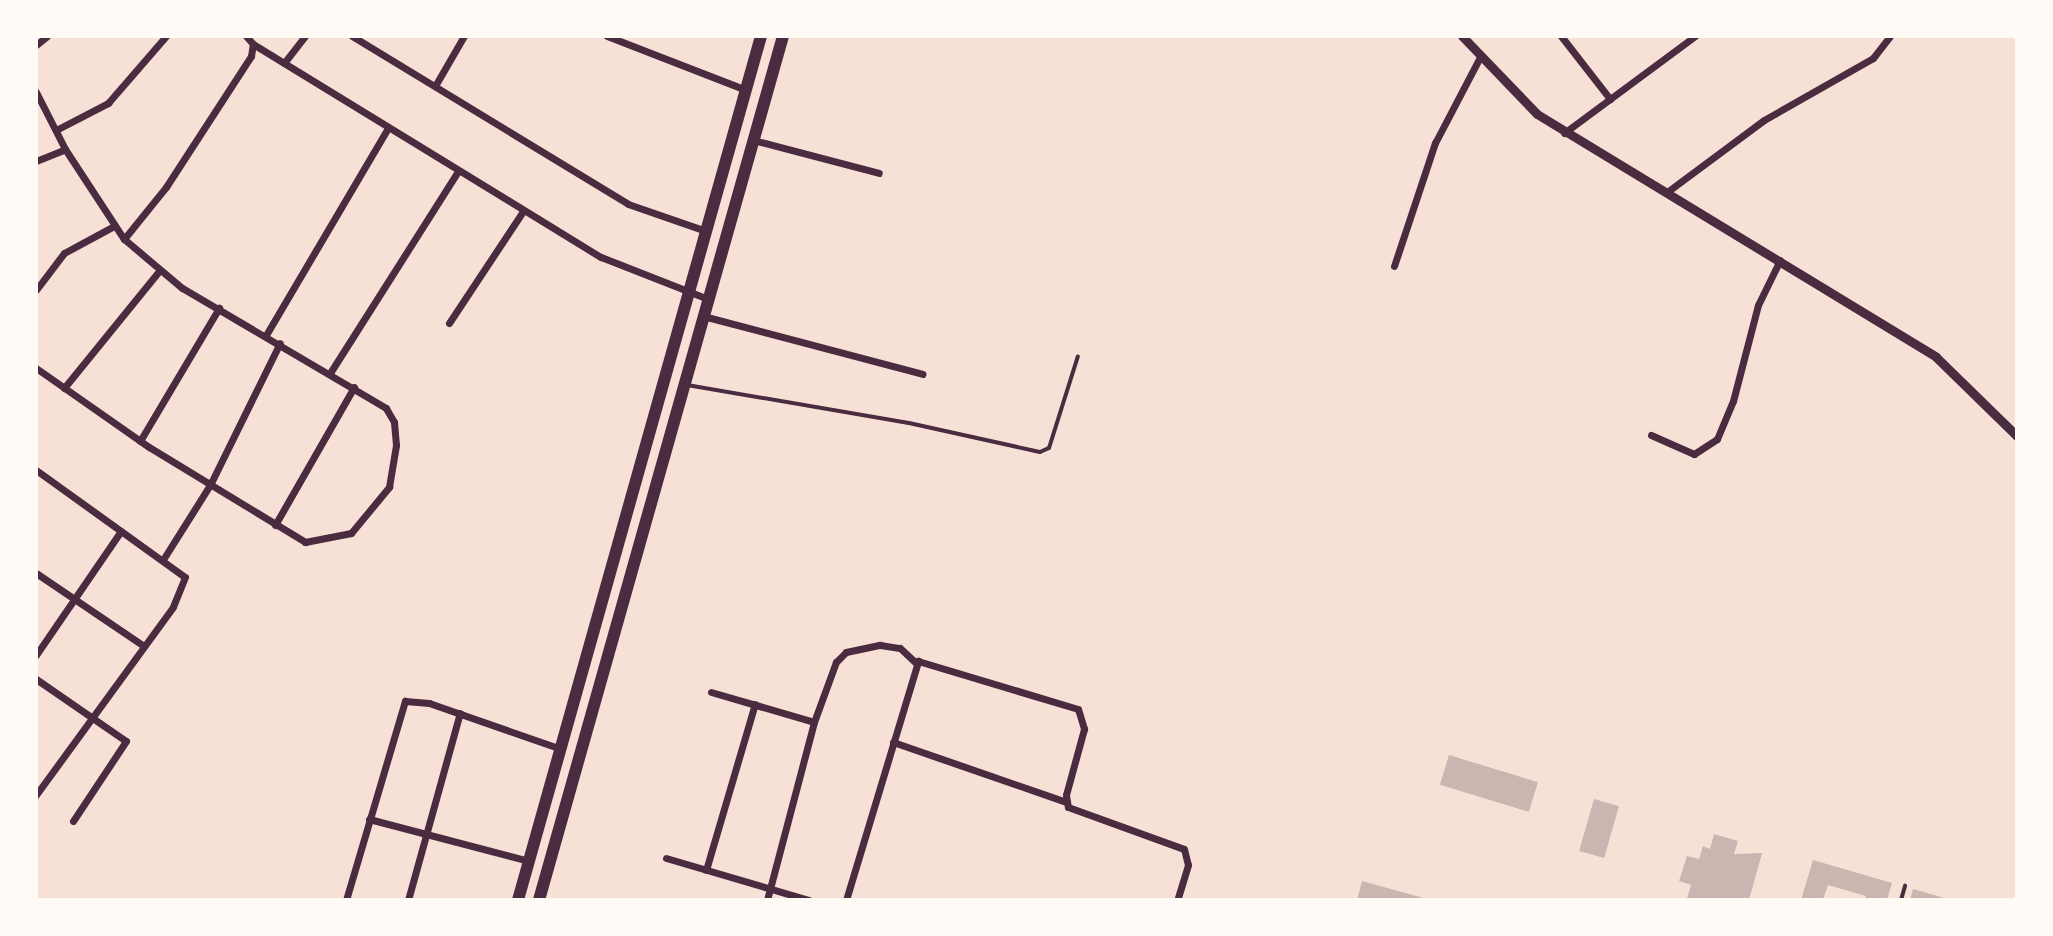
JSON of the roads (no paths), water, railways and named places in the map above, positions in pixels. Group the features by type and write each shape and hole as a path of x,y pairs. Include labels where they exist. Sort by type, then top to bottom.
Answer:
{"highway":[{"path":"518,900 761,36"},
{"path":"539,900 783,36"}],"street":[{"path":"36,45 47,36"},
{"path":"56,130 108,103 166,36"},
{"path":"246,36 253,44 601,257 708,299"},
{"path":"284,63 305,36"},
{"path":"352,36 628,204 706,231"},
{"path":"435,86 464,36"},
{"path":"607,36 746,90"},
{"path":"1462,36 1479,59 1564,133 1780,260 1936,357 2017,436"},
{"path":"1561,36 1610,99"},
{"path":"1678,36 1685,44"},
{"path":"1564,133 1695,36"},
{"path":"1667,192 1764,120 1873,58 1890,36"},
{"path":"124,239 166,187 251,56 253,44"},
{"path":"1394,266 1435,143 1479,59"},
{"path":"36,92 65,149 112,227 160,270 386,408 394,422 397,460 389,487 364,521 337,538 305,542 140,441 36,368"},
{"path":"266,335 388,128"},
{"path":"753,140 879,173"},
{"path":"36,161 65,149"},
{"path":"330,373 458,171"},
{"path":"449,323 523,211"},
{"path":"36,290 64,253 112,227"},
{"path":"1651,435 1694,454 1717,439 1733,401 1758,305 1780,260"},
{"path":"64,388 160,270"},
{"path":"140,441 219,308"},
{"path":"703,316 922,374"},
{"path":"164,558 210,485 280,343"},
{"path":"275,525 354,387"},
{"path":"36,470 121,531 183,570 185,582 144,646 36,795"},
{"path":"36,655 121,531"},
{"path":"36,573 144,646"},
{"path":"767,900 814,722 832,669 846,652 889,645 908,652 915,662 1078,709 1084,729 1066,802"},
{"path":"846,900 915,662"},
{"path":"36,679 126,741 73,821"},
{"path":"711,692 814,722"},
{"path":"346,900 405,701 415,699 561,749"},
{"path":"706,870 755,704"},
{"path":"408,900 460,713"},
{"path":"893,742 1066,802 1081,816 1184,849 1188,865 1177,900"},
{"path":"369,819 529,861"},
{"path":"666,858 809,900"}],"lane":[{"path":"685,384 909,423 1040,452 1049,448 1078,356"},
{"path":"1901,900 1905,886"}]}
